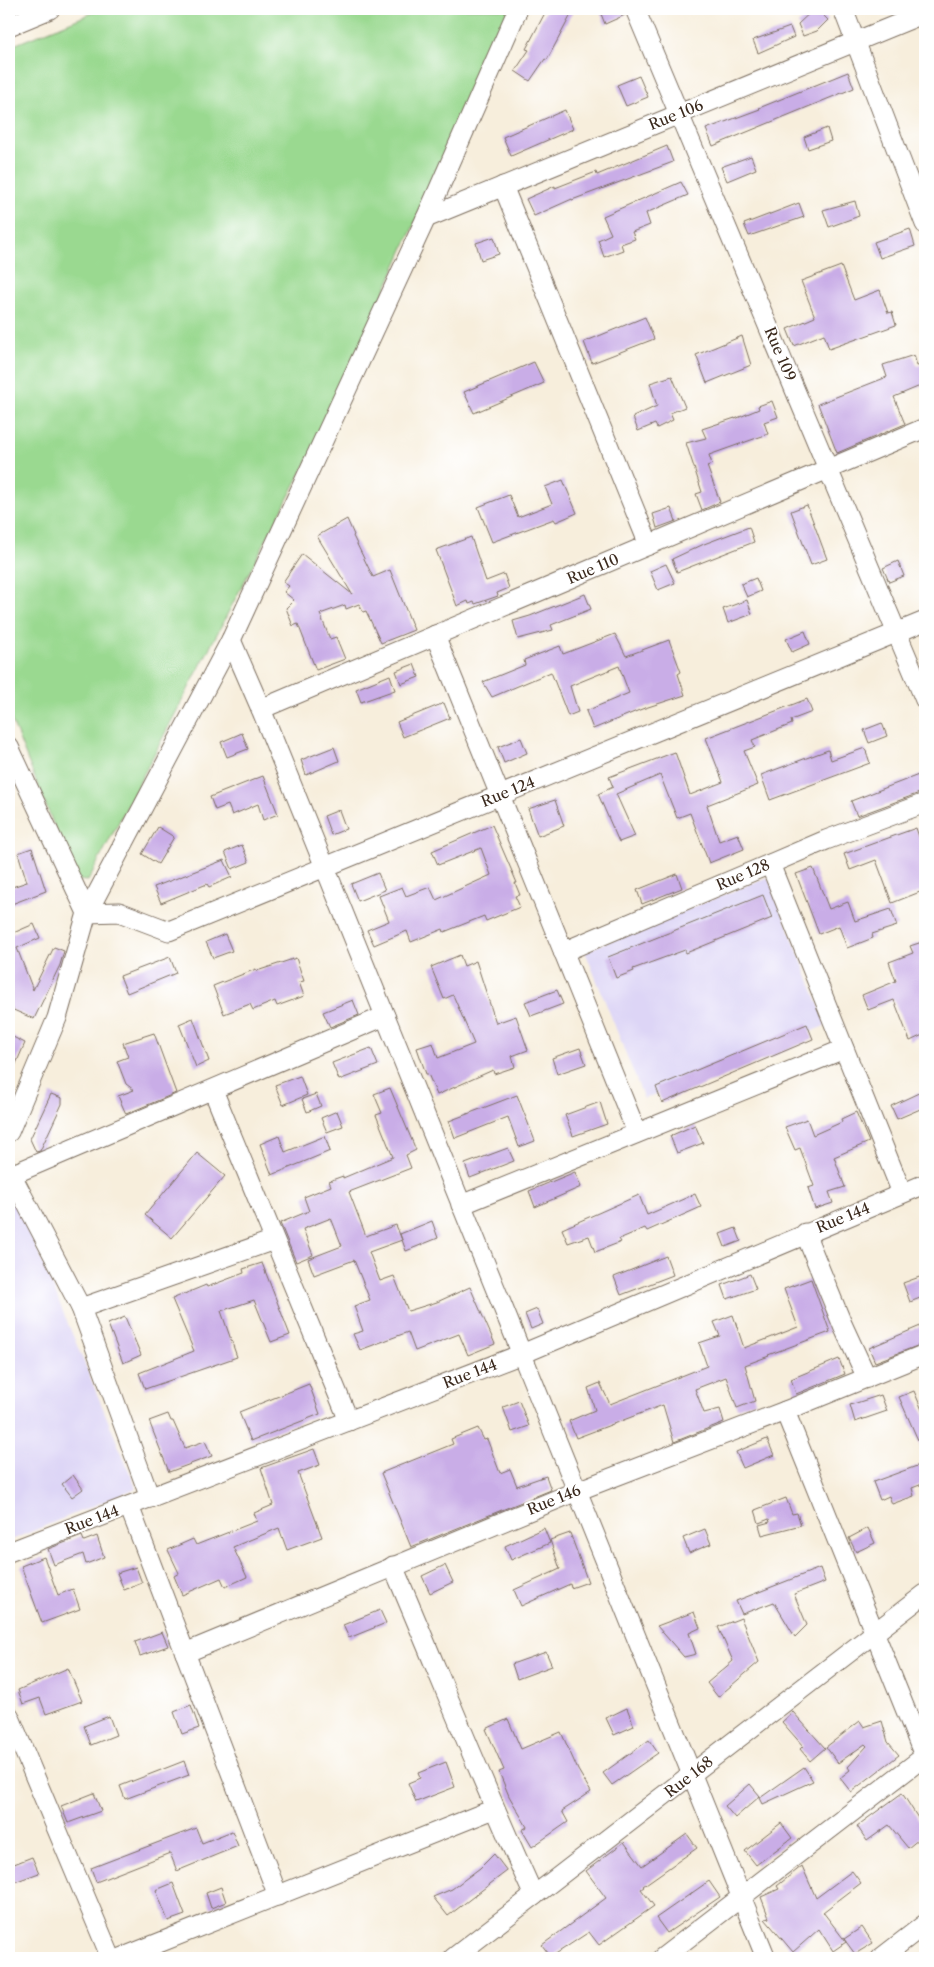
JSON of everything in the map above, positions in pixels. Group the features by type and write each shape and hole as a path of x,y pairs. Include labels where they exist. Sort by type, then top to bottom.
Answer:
{"street":[{"path":"9,26 50,9"},
{"path":"9,1132 57,1018 87,914 231,640 426,218 518,9"},
{"name":"Rue 109","path":"635,9 925,700"},
{"path":"843,9 919,189 925,224"},
{"name":"Rue 106","path":"426,218 925,13"},
{"path":"503,186 649,545"},
{"name":"Rue 110","path":"261,709 925,428"},
{"name":"Rue 124","path":"87,914 119,912 169,931 925,621"},
{"path":"435,635 637,1133"},
{"path":"231,640 261,709 766,1958"},
{"path":"9,747 87,914"},
{"name":"Rue 128","path":"563,952 770,864 925,803"},
{"path":"770,864 902,1193"},
{"path":"150,1498 81,1308 10,1173 213,1090 385,1016"},
{"path":"461,1205 844,1049"},
{"path":"213,1090 349,1421"},
{"name":"Rue 144","path":"9,1552 522,1354 925,1184"},
{"path":"805,1233 843,1326 867,1378"},
{"path":"81,1308 274,1240"},
{"name":"Rue 146","path":"185,1653 577,1491 925,1354"},
{"path":"662,1958 925,1757 784,1411"},
{"path":"129,1506 278,1896"},
{"path":"393,1566 439,1672 494,1809 534,1896"},
{"name":"Rue 168","path":"453,1958 925,1594"},
{"path":"10,1720 111,1958"},
{"path":"121,1958 494,1809"},
{"path":"881,1958 925,1924"}],"shaded area":[{"path":"768,877 827,1025 644,1099 585,951"},
{"path":"9,1196 23,1215 136,1488 9,1541"}],"green space":[{"path":"102,9 511,9 313,450 88,881 76,880 9,714 9,47"}],"building":[{"path":"547,9 574,9 547,60 545,59 530,81 515,71 529,50 526,49"},
{"path":"599,9 624,9 625,15 605,24"},
{"path":"814,9 817,9 828,20 817,31 803,36 798,24"},
{"path":"790,27 794,37 758,53 753,40"},
{"path":"848,72 854,88 713,146 706,129 760,109"},
{"path":"639,76 648,97 626,106 617,85"},
{"path":"565,110 573,129 511,156 503,137"},
{"path":"827,128 831,141 808,149 804,137"},
{"path":"667,146 673,162 572,199 534,216 526,199 555,186 555,188 596,172 597,175"},
{"path":"751,156 756,169 727,181 721,167"},
{"path":"681,182 688,195 646,213 650,225 632,232 635,239 621,244 623,250 604,257 598,240 611,234 603,216"},
{"path":"855,201 859,216 829,227 823,210"},
{"path":"799,203 804,217 749,236 744,224"},
{"path":"910,229 915,246 880,258 874,242"},
{"path":"494,237 499,254 481,260 476,243"},
{"path":"841,266 854,300 880,290 888,313 892,312 896,325 829,349 824,334 794,346 787,329 815,317 801,281"},
{"path":"645,317 654,339 592,363 584,342"},
{"path":"742,336 751,365 707,383 696,355"},
{"path":"914,355 917,366 921,365 925,384 894,397 905,424 837,453 818,404 887,377 883,365"},
{"path":"534,362 544,383 474,413 464,392"},
{"path":"672,376 685,407 670,413 673,420 657,428 655,424 638,431 633,417 657,406 650,383"},
{"path":"772,401 778,417 764,422 768,434 709,455 712,464 707,466 720,502 702,510 696,494 702,492 686,443 706,438 702,429 735,419 759,409 758,406"},
{"path":"563,480 577,513 556,522 554,519 492,542 478,507 509,495 518,517 552,504 545,487"},
{"path":"807,505 827,559 811,565 791,511"},
{"path":"671,508 676,521 657,528 653,514"},
{"path":"347,519 373,577 390,570 414,630 381,643 366,611 363,612 359,604 346,609 345,605 320,614 330,639 336,637 345,659 316,670 298,624 293,626 286,608 294,600 284,592 289,586 283,582 302,554 352,594 317,536"},
{"path":"749,527 754,542 677,572 672,559 704,544"},
{"path":"471,537 486,581 504,574 509,588 497,593 498,596 475,604 474,602 469,604 468,601 457,606 436,550"},
{"path":"898,561 904,576 889,582 883,568"},
{"path":"666,564 675,583 658,590 650,571"},
{"path":"756,578 761,591 747,597 741,584"},
{"path":"585,594 591,609 551,625 553,630 518,639 513,621"},
{"path":"747,600 752,614 728,623 723,609"},
{"path":"805,631 810,644 792,652 786,639"},
{"path":"615,634 626,656 669,640 681,672 678,674 685,695 642,709 593,729 586,711 629,693 619,666 570,686 578,712 568,716 551,672 492,697 483,682 525,665 524,660 560,646 563,654"},
{"path":"414,664 419,677 401,684 396,671"},
{"path":"390,675 395,690 361,702 356,689"},
{"path":"807,699 812,712 791,720 792,724 752,740 755,747 744,751 758,785 707,805 719,841 738,834 744,849 709,863 690,813 677,818 660,775 616,794 635,836 619,842 598,794 613,787 609,777 675,752 690,795 723,782 706,738"},
{"path":"444,703 450,718 403,737 397,722"},
{"path":"882,723 887,736 869,743 864,730"},
{"path":"242,733 248,749 227,757 221,742"},
{"path":"521,738 527,753 504,763 498,747"},
{"path":"334,747 339,761 306,775 301,760"},
{"path":"865,748 870,763 770,800 761,775 828,750 831,760"},
{"path":"921,774 925,791 857,816 851,801"},
{"path":"263,776 278,814 263,820 258,804 232,815 228,805 215,810 210,797"},
{"path":"555,800 564,826 538,836 528,809"},
{"path":"339,810 346,829 331,835 324,816"},
{"path":"492,825 517,883 515,883 520,895 515,896 520,907 486,921 484,916 444,932 443,929 411,942 407,931 374,945 367,930 389,921 379,896 402,887 406,896 430,887 436,900 491,875 481,848 438,865 432,851"},
{"path":"158,827 174,837 158,864 142,854"},
{"path":"916,828 925,854 925,890 892,903 876,860 850,870 844,854"},
{"path":"242,845 249,862 232,869 225,852"},
{"path":"32,848 46,891 9,905 9,888 27,882 18,853"},
{"path":"224,860 232,877 209,887 207,884 161,903 154,887"},
{"path":"813,868 829,909 848,902 855,921 891,909 897,926 872,934 873,938 847,948 839,926 819,934 796,874"},
{"path":"378,873 385,890 358,901 351,884"},
{"path":"677,874 682,888 642,904 637,890"},
{"path":"763,895 772,918 686,953 685,950 633,969 634,971 616,978 608,957"},
{"path":"34,924 40,938 17,948 33,990 54,947 64,951 60,965 34,1019 9,1008 9,930 11,934"},
{"path":"225,934 232,951 213,958 206,942"},
{"path":"925,941 925,1034 910,1041 894,1000 868,1010 862,995 896,981 889,962 913,953 910,946"},
{"path":"460,955 464,966 476,961 496,1023 516,1016 528,1050 512,1056 515,1067 494,1074 493,1070 437,1095 428,1074 426,1074 417,1048 433,1043 438,1058 474,1044 453,995 444,999 431,967"},
{"path":"170,957 176,973 127,993 120,976"},
{"path":"296,958 304,981 299,982 304,996 277,1006 275,1001 253,1010 250,1004 224,1014 213,986 256,969 257,971"},
{"path":"557,990 563,1004 531,1016 525,1002"},
{"path":"353,1000 359,1015 330,1027 323,1012"},
{"path":"193,1018 209,1061 196,1067 179,1024"},
{"path":"807,1024 813,1039 662,1103 656,1087"},
{"path":"154,1033 176,1093 126,1114 118,1096 134,1090 126,1084 117,1061 128,1057 123,1043"},
{"path":"9,1035 25,1043 9,1080"},
{"path":"371,1048 378,1065 339,1080 332,1063"},
{"path":"580,1048 586,1064 557,1074 552,1058"},
{"path":"300,1076 307,1095 283,1105 275,1085"},
{"path":"390,1088 416,1150 406,1155 411,1168 349,1192 366,1236 396,1225 402,1240 369,1252 380,1281 394,1276 408,1311 437,1302 470,1287 495,1344 468,1355 459,1334 415,1351 408,1332 360,1350 353,1334 363,1331 354,1306 370,1300 354,1260 314,1275 308,1259 342,1246 331,1218 303,1229 313,1255 296,1262 280,1223 309,1211 304,1197 331,1186 329,1181 343,1176 343,1178 393,1157 376,1115 382,1113 374,1094"},
{"path":"925,1090 925,1107 897,1119 891,1106"},
{"path":"51,1094 62,1098 62,1104 40,1151 36,1152 30,1139"},
{"path":"316,1094 321,1106 307,1112 302,1099"},
{"path":"517,1095 535,1141 519,1147 508,1117 455,1138 449,1121"},
{"path":"600,1102 607,1124 573,1136 565,1115"},
{"path":"337,1111 343,1126 327,1132 321,1118"},
{"path":"856,1112 869,1142 834,1157 845,1187 829,1192 833,1203 815,1209 808,1188 814,1186 800,1148 795,1150 785,1127 807,1119 813,1135 842,1122 841,1119"},
{"path":"695,1125 703,1143 677,1153 670,1136"},
{"path":"279,1136 285,1152 325,1136 330,1151 272,1175 260,1144"},
{"path":"508,1148 514,1161 470,1178 465,1164"},
{"path":"197,1153 225,1176 172,1238 145,1215"},
{"path":"575,1172 581,1187 535,1207 529,1191"},
{"path":"695,1194 701,1207 647,1231 645,1228 619,1239 621,1242 595,1252 589,1236 568,1243 562,1229 639,1195 647,1215"},
{"path":"432,1221 438,1238 406,1251 400,1234"},
{"path":"736,1228 741,1241 725,1247 720,1234"},
{"path":"666,1256 673,1275 621,1295 614,1277"},
{"path":"262,1263 290,1335 271,1342 254,1300 221,1311 237,1357 145,1389 139,1373 194,1351 172,1299 206,1285 207,1287 244,1273 243,1269"},
{"path":"750,1274 756,1289 727,1299 722,1285"},
{"path":"925,1275 925,1296 910,1302 903,1283"},
{"path":"811,1279 830,1332 745,1365 755,1401 737,1408 726,1377 695,1389 704,1413 720,1409 724,1422 674,1442 663,1405 576,1438 569,1421 595,1410 588,1388 600,1383 610,1404 707,1366 699,1343 720,1336 714,1322 733,1315 744,1348 798,1327 784,1289"},
{"path":"537,1309 543,1324 531,1329 525,1314"},
{"path":"125,1317 141,1355 123,1363 108,1324"},
{"path":"925,1324 925,1343 875,1362 869,1348"},
{"path":"839,1359 845,1374 796,1394 791,1379"},
{"path":"309,1384 320,1414 251,1441 239,1412"},
{"path":"914,1391 925,1417 925,1456 899,1397"},
{"path":"881,1395 887,1411 855,1422 850,1405"},
{"path":"519,1401 529,1426 512,1432 503,1407"},
{"path":"168,1414 185,1448 205,1441 212,1456 169,1472 149,1421"},
{"path":"478,1428 484,1440 487,1439 500,1473 510,1469 517,1486 546,1476 551,1490 411,1547 381,1473 453,1444 451,1439"},
{"path":"767,1439 774,1455 743,1468 736,1452"},
{"path":"314,1449 320,1465 298,1473 322,1537 287,1550 279,1528 240,1544 233,1547 247,1577 225,1587 221,1578 182,1595 174,1576 179,1573 168,1550 193,1539 196,1545 257,1521 254,1513 273,1505 261,1468"},
{"path":"925,1463 925,1483 912,1488 914,1496 892,1504 889,1496 880,1500 873,1482"},
{"path":"73,1475 83,1489 72,1497 62,1484"},
{"path":"786,1498 792,1514 797,1513 801,1525 762,1535 759,1525 770,1522 769,1519 759,1523 755,1510"},
{"path":"544,1528 550,1543 511,1560 505,1546"},
{"path":"868,1528 875,1543 856,1552 849,1538"},
{"path":"705,1529 711,1544 689,1553 683,1538"},
{"path":"570,1533 588,1582 571,1588 570,1584 521,1606 514,1590 560,1569 550,1540"},
{"path":"82,1536 84,1541 97,1536 104,1557 86,1564 83,1554 54,1565 48,1549"},
{"path":"44,1557 58,1595 73,1589 80,1609 42,1623 21,1566"},
{"path":"445,1565 453,1582 430,1593 422,1576"},
{"path":"136,1567 142,1583 124,1590 117,1573"},
{"path":"820,1568 825,1582 794,1594 807,1625 795,1637 774,1602 742,1614 736,1601"},
{"path":"380,1610 386,1623 349,1638 343,1625"},
{"path":"694,1612 700,1628 689,1633 696,1654 684,1657 657,1626"},
{"path":"741,1618 759,1662 718,1697 707,1683 733,1661 718,1627"},
{"path":"162,1632 168,1646 140,1656 135,1642"},
{"path":"546,1652 552,1666 517,1679 512,1664"},
{"path":"68,1668 82,1701 46,1714 40,1698 23,1704 18,1690"},
{"path":"191,1705 199,1728 182,1734 174,1712"},
{"path":"627,1708 634,1726 614,1735 606,1718"},
{"path":"793,1712 825,1748 810,1761 800,1749 803,1746 782,1722"},
{"path":"109,1716 116,1735 91,1745 84,1726"},
{"path":"508,1719 521,1749 561,1732 578,1770 591,1792 562,1811 568,1822 532,1847 522,1830 527,1827 509,1796 499,1772 504,1770 486,1729"},
{"path":"860,1721 864,1727 882,1721 888,1742 899,1755 851,1792 840,1778 850,1770 848,1767 867,1746 865,1744 838,1763 826,1747"},
{"path":"649,1740 658,1753 612,1785 603,1773"},
{"path":"184,1761 189,1775 125,1799 120,1786"},
{"path":"446,1762 455,1787 416,1802 408,1783 420,1778 418,1773"},
{"path":"804,1767 813,1781 763,1804 760,1798"},
{"path":"750,1784 760,1796 735,1818 725,1806"},
{"path":"94,1793 101,1811 68,1823 61,1806"},
{"path":"902,1793 925,1829 925,1834 908,1848 889,1825 867,1841 857,1826"},
{"path":"781,1823 792,1838 756,1865 745,1851"},
{"path":"196,1828 202,1843 232,1831 238,1846 177,1871 170,1853 96,1882 91,1868"},
{"path":"687,1834 697,1848 641,1889 654,1906 599,1945 589,1932 551,1957 542,1945 606,1898 586,1871 624,1842 642,1866"},
{"path":"494,1854 507,1871 448,1916 433,1897 452,1889 480,1868"},
{"path":"32,1857 39,1873 9,1884 9,1866"},
{"path":"802,1866 816,1898 852,1871 861,1883 823,1912 846,1942 833,1951 819,1929 793,1952 765,1919 769,1918 761,1897 779,1889 777,1886"},
{"path":"709,1881 720,1897 667,1933 656,1918"},
{"path":"173,1883 185,1915 168,1921 156,1890"},
{"path":"221,1887 226,1902 211,1908 206,1893"},
{"path":"862,1927 873,1943 855,1954 844,1939"}]}
